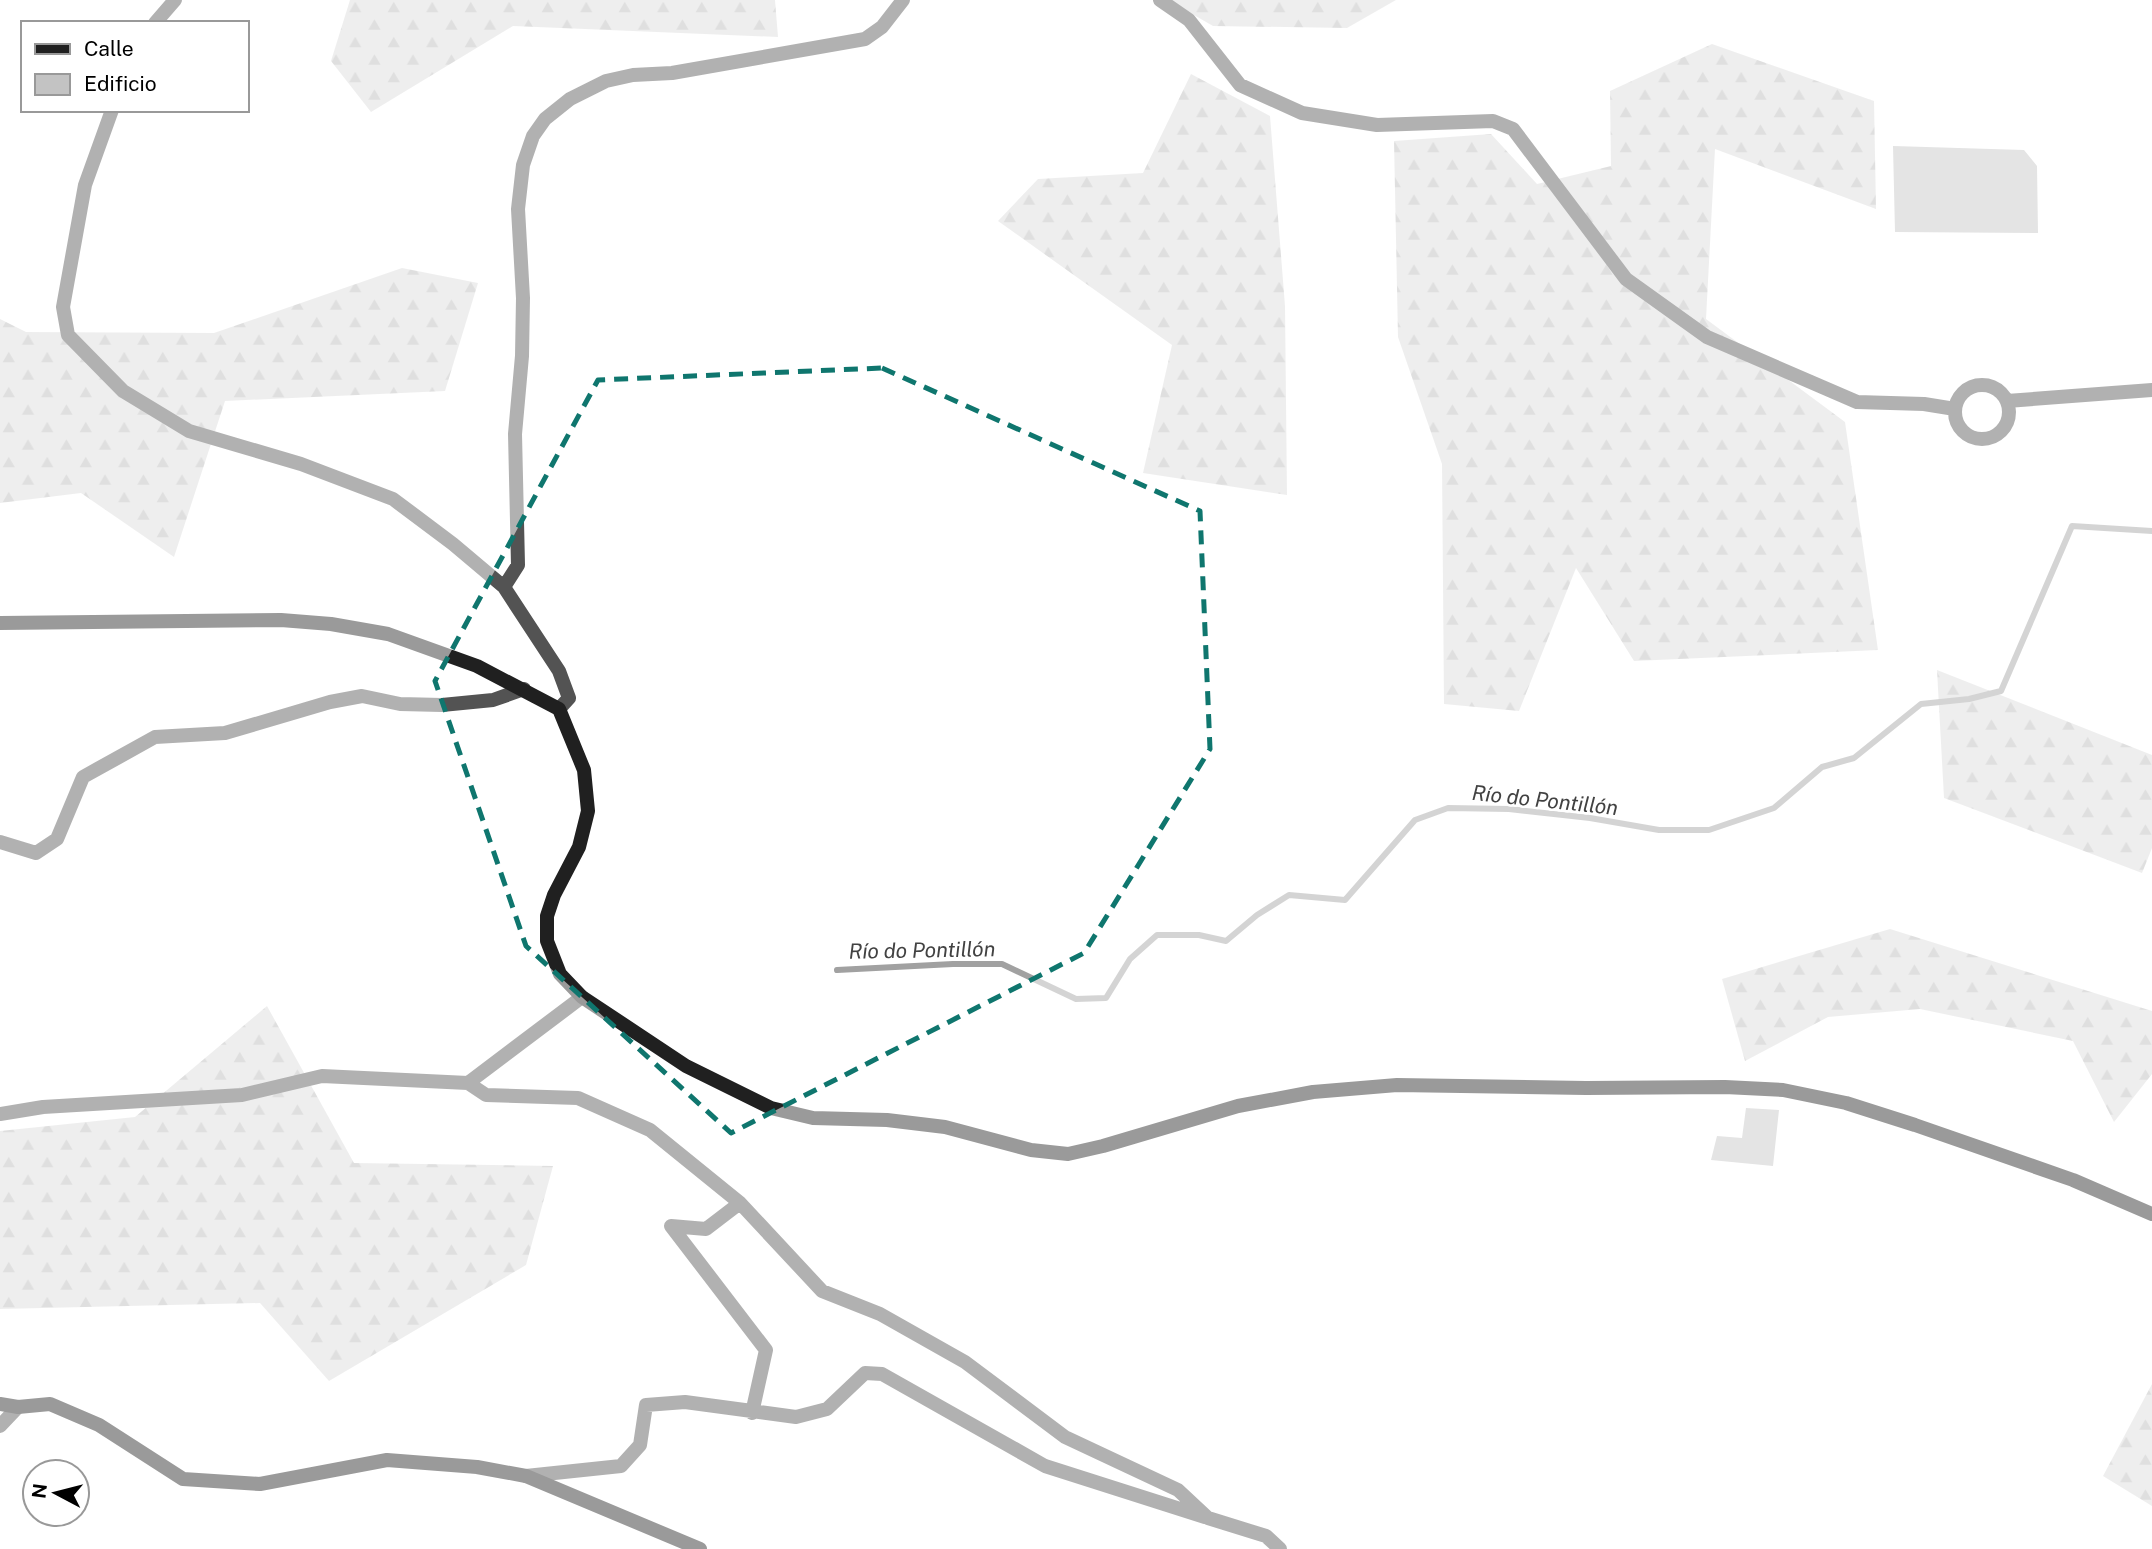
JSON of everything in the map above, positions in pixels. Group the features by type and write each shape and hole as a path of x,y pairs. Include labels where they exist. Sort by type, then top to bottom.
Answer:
{"street":[{"path":"157,21 174,0"},
{"path":"504,587 518,565 515,434 522,356 523,298 518,209 523,165 533,136 545,119 570,99 606,81 633,75 672,73 865,39 882,27 903,0"},
{"path":"1160,0 1188,20 1240,86 1302,113 1377,125 1493,121 1513,129 1626,279 1707,337 1857,402 1924,404 1955,409"},
{"path":"112,112 85,185 63,307 68,335 122,391 189,431 301,464 393,499 453,544 504,587 559,671 569,698 559,709"},
{"path":"1978,385 1995,388 2007,401 2010,409 2009,419 1999,434 1982,439 1965,433 1959,426 1955,409 1963,393 1978,385"},
{"path":"2007,401 2152,390"},
{"path":"0,623 281,620 331,624 388,634 477,666 559,709 584,770 588,811 579,848 554,895 547,916 547,942 560,974 582,997 686,1066 771,1108 813,1118 887,1120 945,1128 1031,1150 1068,1154 1238,1106 1313,1092 1397,1085 1772,1089 1846,1104 1915,1125 2073,1180 2152,1214"},
{"path":"0,842 36,853 57,839 83,777 155,737 225,733 330,702 362,696 400,704 442,705 493,700 524,689"},
{"path":"468,1083 582,997"},
{"path":"0,1114 43,1107 242,1095 322,1076 468,1083 486,1095 579,1098 650,1130 740,1203 822,1291 880,1314 965,1362 1065,1437 1178,1490 1208,1518"},
{"path":"740,1203 706,1229 671,1226 766,1350 752,1413"},
{"path":"526,1476 621,1465 640,1445 646,1405 685,1402 796,1417 827,1409 865,1373 882,1374 1045,1466 1266,1536 1280,1549"},
{"path":"0,1404 18,1407 50,1404 99,1425 183,1479 260,1484 387,1460 477,1467 526,1476 700,1549"},
{"path":"0,1426 18,1407"}],"highlighted area":[{"path":"882,368 1200,511 1210,749 1084,953 731,1133 526,946 435,681 598,380"}],"green space":[{"path":"350,0 775,0 778,37 513,26 371,112 331,61"},
{"path":"1168,0 1396,0 1347,28 1213,26"},
{"path":"1712,44 1874,101 1876,209 1715,149 1706,319 1845,422 1878,650 1634,661 1576,568 1519,711 1444,704 1442,464 1398,337 1394,141 1491,134 1537,184 1611,166 1610,91"},
{"path":"1191,74 1270,116 1285,306 1287,495 1143,473 1172,345 998,221 1038,179 1143,173"},
{"path":"402,268 478,283 445,391 225,401 174,557 81,493 0,503 0,319 26,332 214,333"},
{"path":"1937,670 2152,755 2152,848 2142,873 1944,798"},
{"path":"1890,929 2152,1011 2152,1074 2114,1122 2073,1041 1920,1009 1828,1017 1745,1061 1722,979"},
{"path":"267,1006 354,1163 553,1166 526,1265 329,1381 260,1303 0,1309 0,1131 135,1117"},
{"path":"2152,1384 2152,1506 2103,1476"}],"building":[{"path":"1893,146 2024,150 2037,166 2038,233 1895,232"},
{"path":"1746,1108 1779,1110 1773,1166 1711,1160 1717,1136 1742,1138"}],"waterway":[{"name":"Río do Pontillón","path":"837,970 1002,964 1076,999 1106,998 1130,959 1157,935 1199,935 1226,941 1257,915 1289,895 1345,900 1415,820 1448,808 1509,809 1590,818 1659,830 1709,830 1774,808 1822,767 1854,758 1921,704 1969,699 2001,691 2072,526 2152,531"}]}
